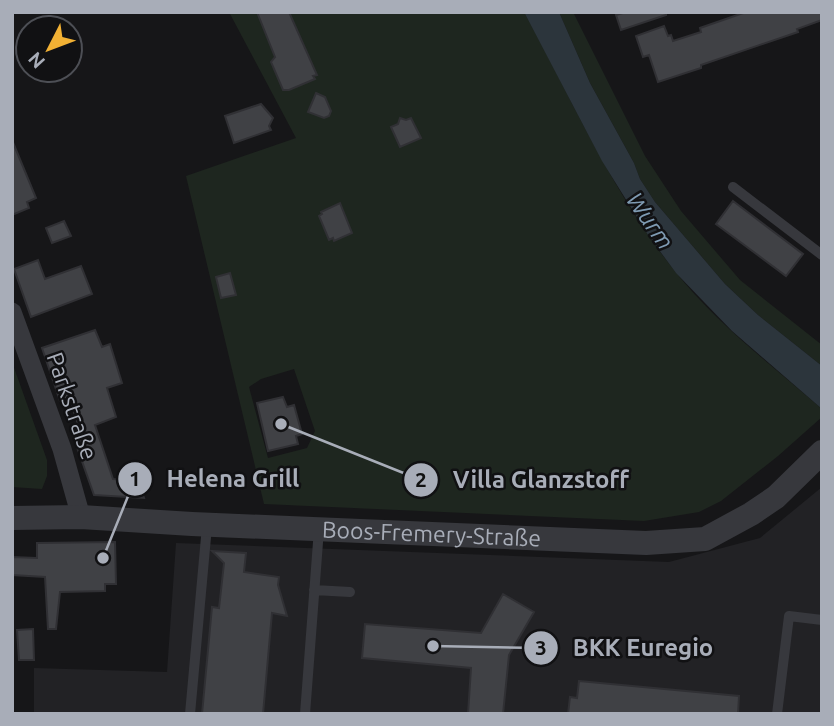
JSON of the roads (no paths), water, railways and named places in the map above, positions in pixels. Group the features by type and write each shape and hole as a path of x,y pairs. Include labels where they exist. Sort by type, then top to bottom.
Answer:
{"street":[{"name":"Parkstraße","path":"12,312 62,449 81,517"},
{"name":"Boos-Fremery-Straße","path":"12,518 81,517 207,525 646,543 705,539 776,497 822,452"}],"lane":[{"path":"733,187 822,255"},
{"path":"190,714 207,525"},
{"path":"305,714 319,529"},
{"path":"314,590 350,592"},
{"path":"777,714 789,616 822,620"}],"water":[{"name":"Wurm","path":"524,12 559,12 590,83 640,179 655,202 725,284 758,315 822,366 822,409 732,331 676,273 648,235 602,161"}],"place":[{"name":"Villa Glanzstoff","path":"281,424"},
{"name":"Helena Grill","path":"103,558"},
{"name":"BKK Euregio","path":"433,646"}]}
